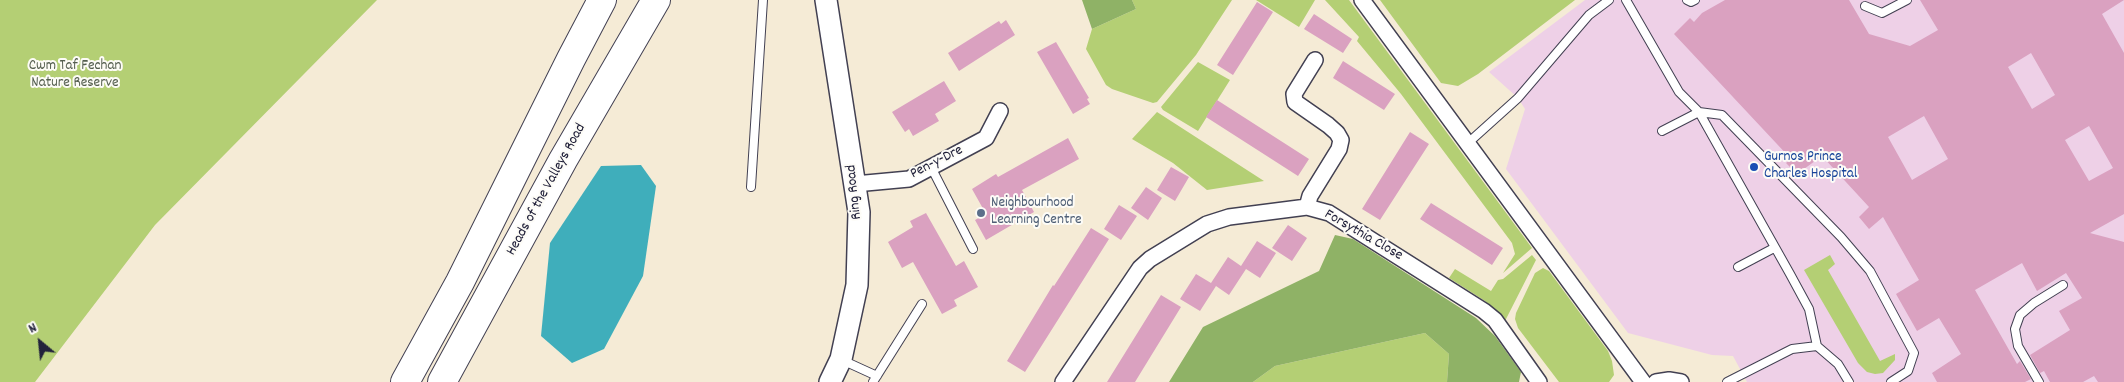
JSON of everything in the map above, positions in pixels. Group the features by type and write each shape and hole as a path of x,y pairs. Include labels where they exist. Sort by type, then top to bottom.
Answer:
{"highway":[{"path":"405,382 460,282 602,0"},
{"name":"Heads of the Valleys Road","path":"442,382 563,160 656,0"}],"street":[{"name":"Ring Road","path":"826,0 858,212 857,285 841,359 830,382"},
{"path":"1362,0 1643,382"},
{"path":"1307,207 1310,196 1339,149 1340,140 1337,133 1328,125 1294,102 1294,94 1315,60"},
{"name":"Pen-y-Dre","path":"855,184 909,179 986,138 1000,111"},
{"name":"Forsythia Close","path":"1063,382 1140,268 1150,259 1208,224 1229,217 1307,207 1329,213 1484,311 1495,320 1539,382"},
{"path":"1656,382 1669,380 1681,382"}],"lane":[{"path":"751,188 762,0"},
{"path":"1468,143 1518,98 1589,15 1609,0"},
{"path":"1626,0 1679,92 1699,112 1809,309 1817,346 1838,364 1849,382"},
{"path":"1688,0 1691,2 1695,0"},
{"path":"1865,6 1882,13 1907,0"},
{"path":"1662,131 1699,112 1722,115 1870,270 1914,353 1908,371 1891,382"},
{"path":"930,168 973,249"},
{"path":"1738,267 1774,248"},
{"path":"2039,382 2018,346 2015,329 2020,315 2034,303 2063,285"},
{"path":"841,359 875,379 922,304"},
{"path":"1727,382 1792,349 1817,346"}],"shaded area":[{"path":"1585,0 2124,0 2124,382 1747,382 1733,356 1712,355 1628,333 1506,169 1525,109 1518,98 1489,72"}],"green space":[{"name":"Cwm Taf Fechan Nature Reserve","path":"0,0 377,0 155,225 35,382 0,382"},
{"path":"1082,0 1132,0 1136,9 1092,29"},
{"path":"1132,0 1232,0 1196,55 1157,102 1153,103 1112,89 1106,85 1086,49 1092,29 1136,9"},
{"path":"1256,0 1315,0 1299,27"},
{"path":"1325,0 1349,0 1532,248 1503,273 1515,254 1512,243 1401,94 1357,41 1359,37"},
{"path":"1380,0 1575,0 1478,74 1458,86 1441,83"},
{"path":"1198,62 1230,80 1198,131 1161,107"},
{"path":"1157,112 1264,181 1207,190 1173,163 1132,139"},
{"path":"1335,235 1353,239 1476,318 1495,336 1521,372 1519,382 1447,382 1449,354 1425,333 1275,366 1253,382 1169,382 1203,327 1319,271"},
{"path":"1532,255 1536,260 1505,321 1485,301 1449,278 1455,269 1491,291 1498,280 1503,279"},
{"path":"1830,255 1835,264 1828,270 1880,361 1895,354 1895,360 1883,373 1867,372 1858,363 1804,270"},
{"path":"1543,268 1549,271 1608,351 1614,375 1609,382 1559,382 1518,328 1515,319 1516,313 1535,273"},
{"path":"1425,333 1449,354 1447,382 1253,382 1275,366"}],"water":[{"path":"641,165 656,186 643,276 604,349 572,363 541,336 550,243 601,166"}],"building":[{"path":"1725,0 1849,0 1869,34 1910,46 1938,30 1920,0 2124,0 2102,14 2124,53 2124,214 2090,233 2124,242 2124,382 2098,382 2094,376 2083,382 2050,382 2044,371 2040,373 2030,355 2070,330 2059,311 2082,298 2066,273 2037,291 2022,263 1975,290 2017,364 2020,361 2031,379 2025,382 1937,382 1932,373 1961,354 1939,318 1917,331 1896,294 1919,280 1883,217 1869,229 1859,217 1869,207 1822,156 1797,174 1786,163 1791,159 1674,34 1690,18 1694,22 1702,13","holes":["2031,53 2055,95 2032,109 2008,67","1924,116 1948,159 1912,180 1888,137","2089,126 2113,168 2089,181 2065,140"]},
{"path":"1257,2 1273,12 1233,75 1217,65"},
{"path":"1314,14 1352,39 1343,53 1304,29"},
{"path":"1006,20 1015,35 959,71 948,53 999,21 1001,24"},
{"path":"1056,42 1089,98 1087,99 1090,104 1073,114 1037,52"},
{"path":"1343,61 1395,94 1384,110 1333,78"},
{"path":"944,81 956,101 935,114 939,121 913,136 909,129 905,132 892,112"},
{"path":"1217,100 1309,159 1298,176 1206,117"},
{"path":"1410,132 1429,144 1380,220 1362,209"},
{"path":"1068,138 1079,159 1022,190 1034,212 986,240 975,220 986,214 972,189 996,174 998,177"},
{"path":"1171,167 1189,177 1175,201 1157,190"},
{"path":"1146,187 1162,198 1148,220 1131,208"},
{"path":"1431,203 1503,248 1492,265 1420,219"},
{"path":"1119,205 1137,216 1121,240 1104,229"},
{"path":"926,213 956,266 964,261 978,287 954,300 957,306 942,314 913,262 902,268 888,242 913,227 910,221"},
{"path":"1288,225 1307,238 1292,261 1272,248"},
{"path":"1091,228 1109,239 1025,372 1007,361 1053,285"},
{"path":"1257,241 1276,253 1260,278 1246,269 1229,295 1216,286 1200,311 1180,299 1196,274 1211,283 1228,257 1241,266"},
{"path":"1161,295 1181,307 1135,382 1107,382"}],"place":[{"name":"Gurnos Prince Charles Hospital","path":"1754,167"},
{"name":"Neighbourhood Learning Centre","path":"981,213"}]}
